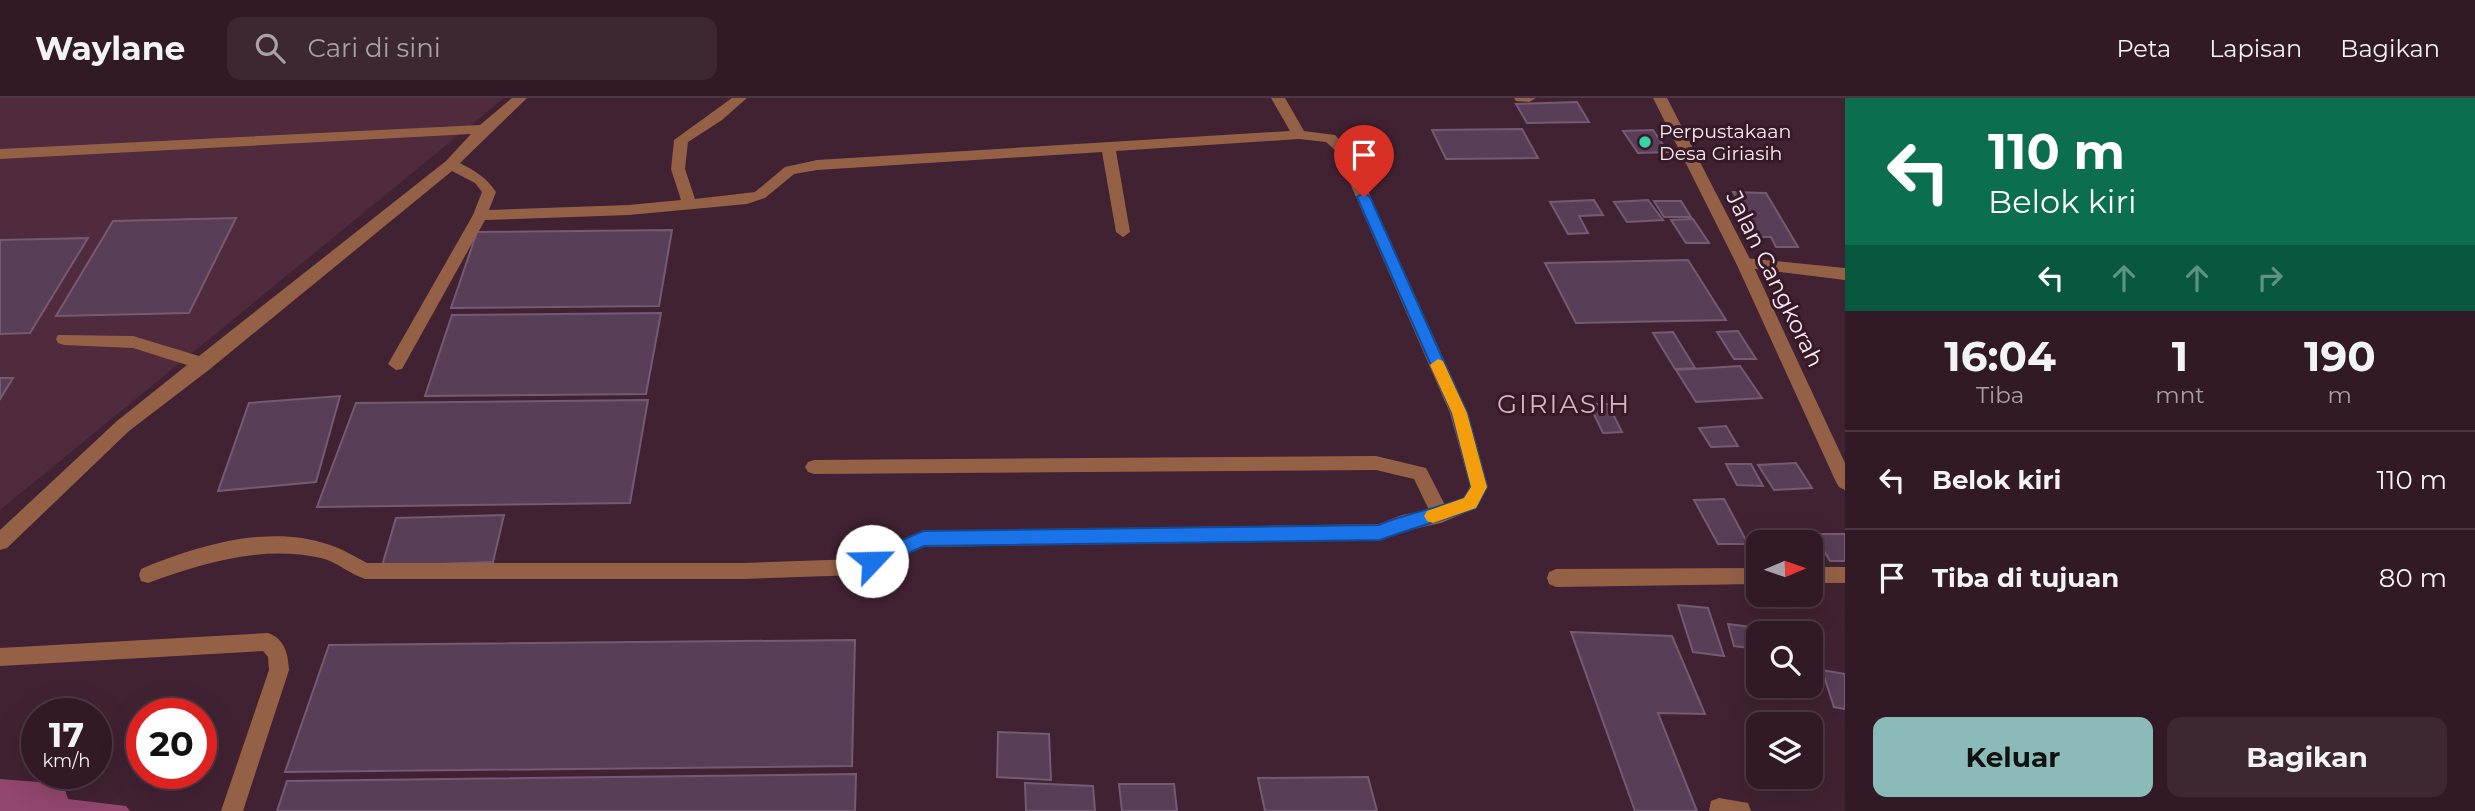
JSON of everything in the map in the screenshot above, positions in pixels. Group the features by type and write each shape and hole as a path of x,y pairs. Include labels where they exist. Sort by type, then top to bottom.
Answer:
{"street":[{"path":"0,542 123,426 452,164 484,129 520,98"},
{"path":"689,204 678,169 681,139 717,117 740,98"},
{"path":"1278,98 1299,135"},
{"path":"1521,99 1530,98"},
{"name":"Jalan Cangkorah","path":"1660,98 1744,263 1845,482"},
{"path":"0,154 484,129"},
{"path":"148,575 174,563 264,545 324,551 365,571 742,571 858,567 923,539 1380,532 1470,503 1479,487 1460,413 1342,149 1330,138 1299,135 817,165 790,170 760,195 747,199 629,210 480,215"},
{"path":"1108,147 1124,232"},
{"path":"396,364 480,215 489,192 486,185 452,164"},
{"path":"1744,263 1845,274"},
{"path":"64,340 133,342 204,364"},
{"path":"814,467 1376,463 1420,473 1441,514"},
{"path":"1824,575 1845,575"},
{"path":"1556,578 1746,576"},
{"path":"0,657 268,642 278,654 279,670 232,811"}],"shaded area":[{"path":"0,98 504,98 0,510"},
{"path":"0,779 21,781 21,789 65,789 68,799 126,806 130,811 0,811"}],"building":[{"path":"1577,102 1589,122 1527,123 1516,104"},
{"path":"1522,129 1538,158 1446,159 1432,130"},
{"name":"Perpustakaan Desa Giriasih","path":"1653,130 1668,152 1638,153 1623,131"},
{"path":"1733,192 1766,193 1798,247 1776,247 1771,237 1758,237"},
{"path":"1594,200 1603,215 1579,216 1588,233 1568,234 1550,202"},
{"path":"1648,200 1663,220 1627,222 1614,202"},
{"path":"1654,201 1681,201 1691,217 1664,217"},
{"path":"236,218 189,313 56,316 113,221"},
{"path":"1693,219 1709,243 1686,243 1671,220"},
{"path":"672,230 659,306 451,308 477,232"},
{"path":"88,238 30,333 0,334 0,240"},
{"path":"1688,260 1726,320 1576,323 1545,263"},
{"path":"661,313 646,394 425,396 452,315"},
{"path":"1738,331 1756,359 1734,359 1717,332"},
{"path":"1673,332 1695,368 1675,369 1653,333"},
{"path":"1740,366 1762,398 1696,402 1676,370"},
{"path":"0,378 13,378 0,399"},
{"path":"340,396 316,482 218,491 249,403"},
{"path":"648,400 630,503 317,507 356,403"},
{"path":"1589,404 1608,404 1622,432 1603,433"},
{"path":"1726,426 1738,446 1711,447 1699,428"},
{"path":"1796,463 1812,488 1774,490 1758,465"},
{"path":"1726,464 1751,464 1763,486 1737,485"},
{"path":"1724,499 1746,544 1718,544 1694,500"},
{"path":"504,515 493,562 382,566 396,518"},
{"path":"1824,534 1845,534 1845,561 1830,561 1824,551"},
{"path":"1678,605 1708,608 1724,656 1693,652"},
{"path":"1728,624 1746,626 1746,647 1734,646"},
{"path":"1571,632 1672,636 1705,714 1658,713 1697,811 1635,811"},
{"path":"855,640 852,766 285,772 329,645"},
{"path":"1823,670 1845,674 1845,709 1834,707"},
{"path":"998,732 1049,734 1051,780 997,777"},
{"path":"856,774 855,811 277,811 287,781"},
{"path":"1368,777 1377,811 1265,811 1258,778"},
{"path":"1025,783 1093,786 1095,811 1026,811"},
{"path":"1119,784 1174,784 1177,811 1122,811"}],"slow traffic":[{"path":"1433,516 1470,503 1479,487 1460,413 1438,365"}],"place":[{"name":"Perpustakaan Desa Giriasih","path":"1645,142"}],"district":[{"name":"GIRIASIH","path":"1564,404"}],"route":[{"path":"872,561 923,539 966,536 1380,532 1470,503 1479,487 1460,413 1364,197"}]}
